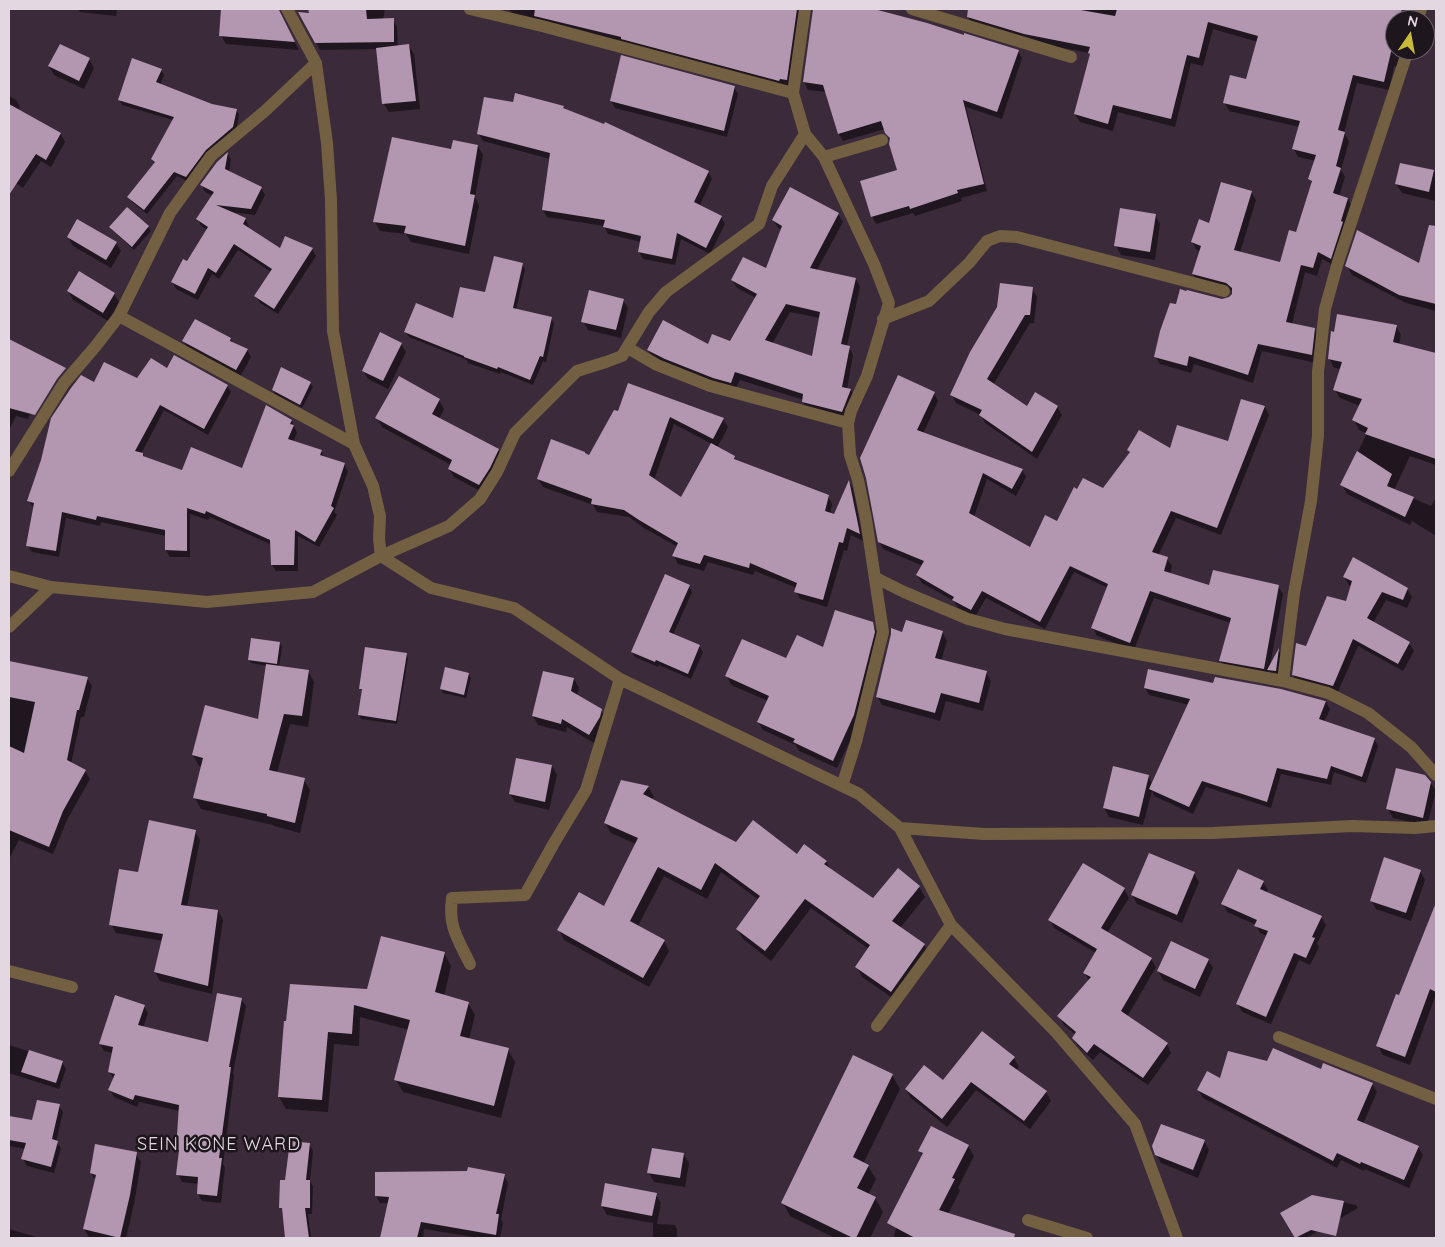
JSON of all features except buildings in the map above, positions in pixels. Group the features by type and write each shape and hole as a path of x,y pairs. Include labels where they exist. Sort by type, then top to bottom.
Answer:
{"street":[{"path":"288,9 316,63 327,143 331,200 333,331 354,444 373,486 380,516 379,539 381,556"},
{"path":"470,9 542,26 794,93"},
{"path":"805,9 794,93 805,134 824,157 874,264 889,303 866,376 848,423 850,455 858,480 866,519 883,632 856,742 842,786"},
{"path":"912,9 1071,57"},
{"path":"1283,681 1294,593 1311,501 1318,435 1318,372 1325,309 1338,262 1405,60"},
{"path":"9,471 64,383 95,348 119,316 170,213 210,156 265,111 316,63"},
{"path":"9,576 52,587 208,602 313,592 381,556 449,526 480,499 497,472 515,434 577,370 622,356 649,312 666,292 759,224 772,186 805,134"},
{"path":"824,157 882,140"},
{"path":"883,319 929,301 969,263 987,241 1000,236 1017,238 1224,291"},
{"path":"119,316 354,444"},
{"path":"628,348 658,364 710,386 848,423"},
{"path":"381,556 430,588 514,608 620,680 859,794 900,828 951,926 1056,1032 1135,1124 1177,1238"},
{"path":"876,578 968,619 1005,629 1283,681 1328,694 1368,712 1411,747 1435,770"},
{"path":"9,627 52,587"},
{"path":"470,964 453,929 450,913 452,898 525,895 586,790 620,680"},
{"path":"900,828 984,834 1213,833 1352,826 1415,828 1436,826"},
{"path":"877,1026 951,926"},
{"path":"9,971 72,986"},
{"path":"1279,1037 1436,1099"},
{"path":"1028,1220 1087,1238"}],"district":[{"name":"SEIN KONE WARD","path":"219,1145"}]}
